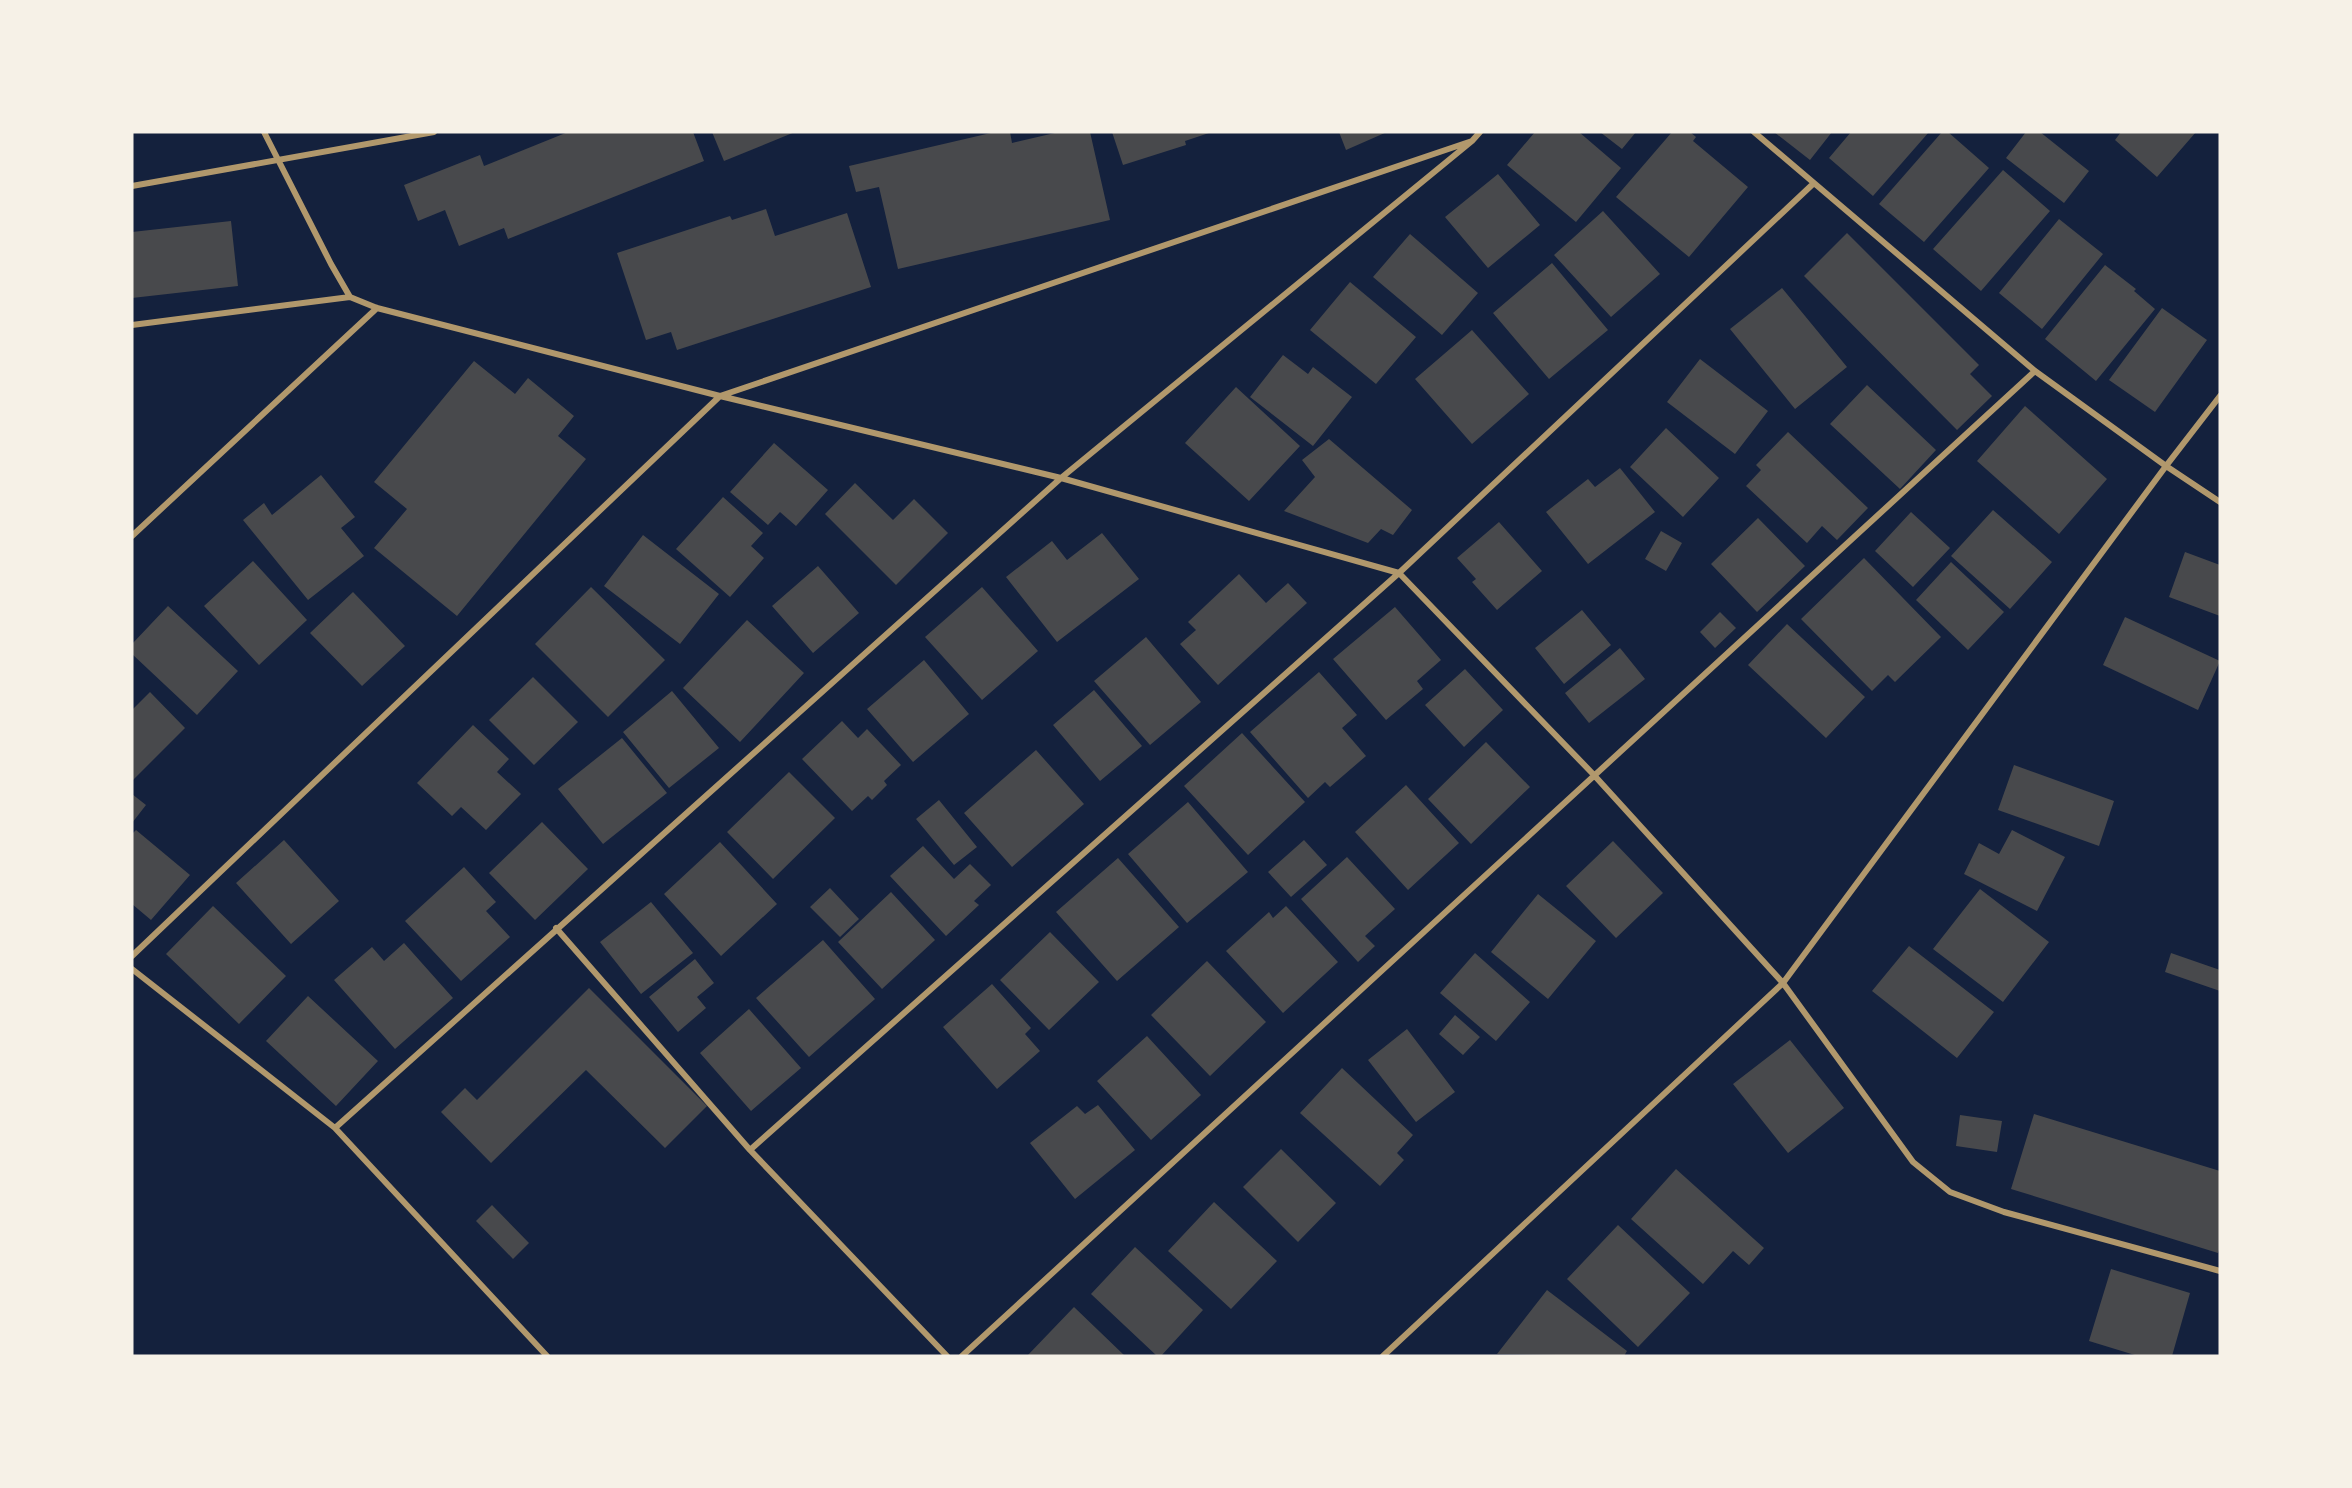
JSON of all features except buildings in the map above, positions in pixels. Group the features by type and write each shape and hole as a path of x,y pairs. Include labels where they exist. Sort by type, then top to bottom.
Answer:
{"street":[{"path":"264,132 350,297"},
{"path":"132,186 434,132"},
{"path":"335,1128 1061,478 1472,141 1480,132"},
{"path":"1754,132 2035,371 2166,466 2220,502"},
{"path":"132,956 720,396 1472,141"},
{"path":"750,1150 1399,573 1814,183"},
{"path":"132,325 350,297 377,308 720,396 1061,478 1399,573 1593,774 1783,983 1913,1162 1950,1192 2004,1212 2220,1271"},
{"path":"132,536 377,308"},
{"path":"962,1356 1593,774 2035,371"},
{"path":"1383,1356 1783,983 2220,396"},
{"path":"556,928 750,1150 947,1356"},
{"path":"132,969 335,1128 547,1356"}]}
